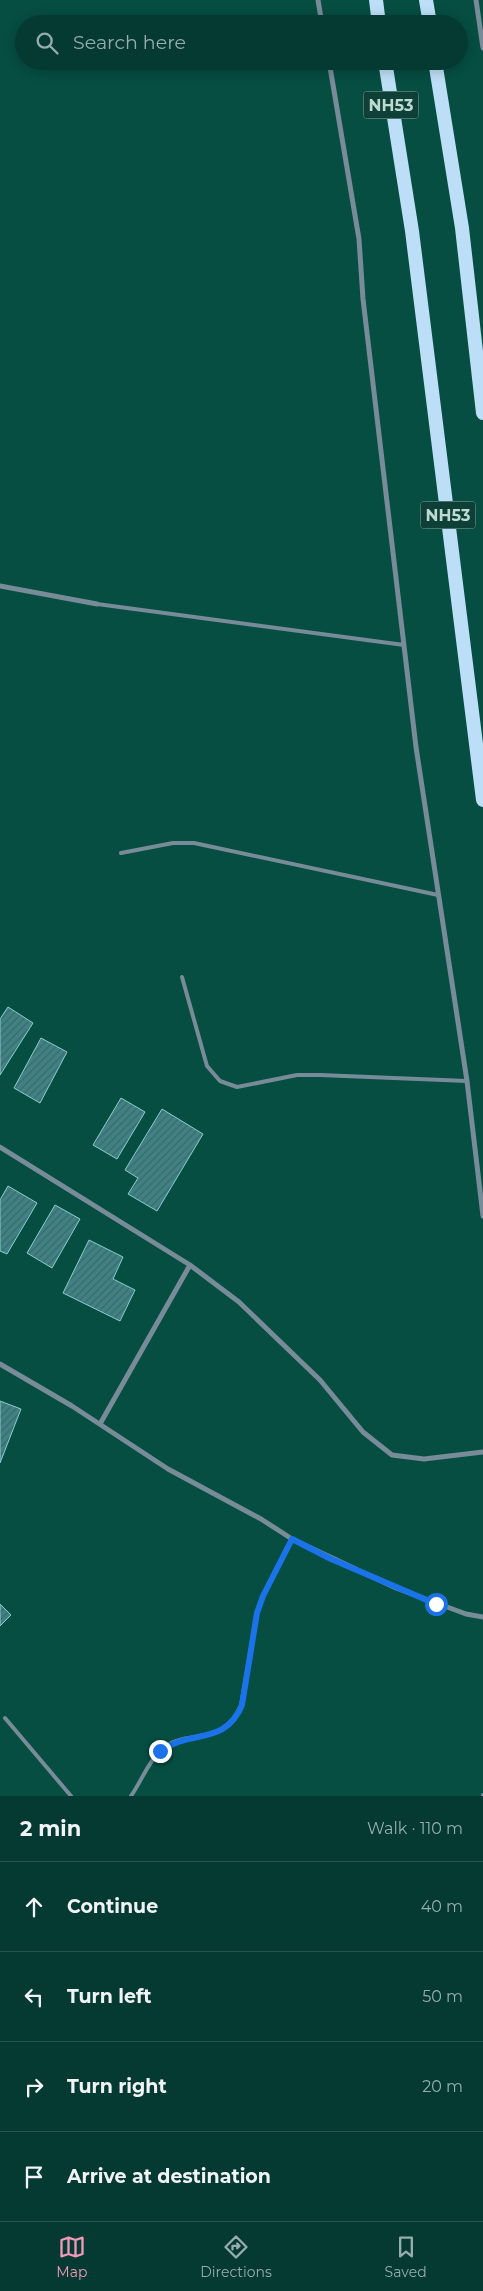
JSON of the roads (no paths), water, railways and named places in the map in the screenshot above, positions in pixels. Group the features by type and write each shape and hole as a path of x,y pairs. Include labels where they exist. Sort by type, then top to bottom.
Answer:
{"highway":[{"path":"376,0 378,15"},
{"path":"426,0 428,15"},
{"name":"NH53","path":"386,70 412,231 483,800"},
{"name":"NH53","path":"436,70 462,228 483,413"}],"street":[{"path":"318,0 320,15"},
{"path":"476,0 483,48"},
{"path":"330,70 359,239 363,299 416,748 467,1081 483,1216"},
{"path":"0,586 97,604"},
{"path":"0,1148 190,1265 239,1302 320,1380 363,1432 392,1455 424,1459 483,1452"},
{"path":"100,1424 190,1265"},
{"path":"0,1364 100,1424 168,1470 261,1519 292,1539 331,1559 404,1591 466,1614 483,1617"}],"lane":[{"path":"97,604 404,645"},
{"path":"122,853 173,842 194,843 438,895"},
{"path":"182,977 207,1066 220,1081 237,1086 297,1075 467,1081"},
{"path":"131,1796 160,1751 170,1744 224,1730 236,1718 242,1705 257,1613 263,1596 292,1539"},
{"path":"4,1718 71,1796"}]}
